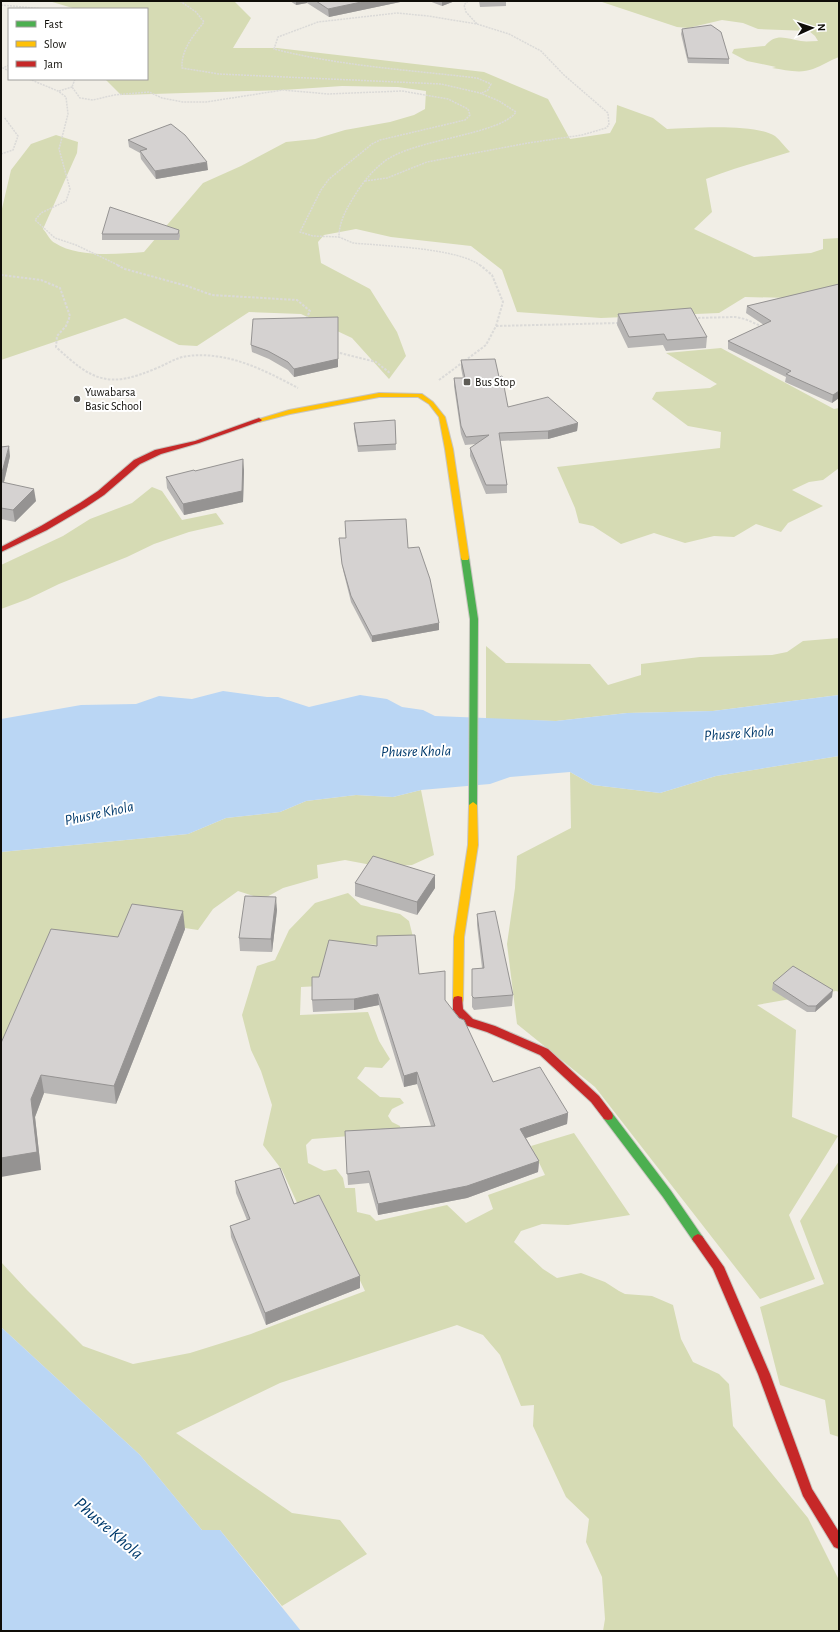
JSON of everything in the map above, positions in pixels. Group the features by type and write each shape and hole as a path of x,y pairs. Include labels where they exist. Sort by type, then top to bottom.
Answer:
{"main road":[{"path":"1,550 44,528 83,505 102,493 137,462 158,452 197,442 256,421 289,412 379,395 420,395 431,403 442,417 474,619 473,845 459,937 458,1010 469,1022 491,1029 544,1052 595,1099 672,1200 718,1267 764,1374 807,1492 839,1543"}],"path":[{"path":"180,1 196,12 204,22 182,55 182,68 199,73 213,74 441,84 466,88 481,93 508,106 516,112 512,118 491,127 412,148 386,160 364,181 347,208 339,226 339,237"},
{"path":"468,1 464,5 466,12 477,24"},
{"path":"1,5 34,8"},
{"path":"364,181 387,178 427,162 528,143 582,135 606,128 609,125 608,113 564,75 541,51 509,34 477,24 428,16 397,13 318,22 278,38 274,49 297,55 372,66 477,78 491,84 488,90 481,93"},
{"path":"8,66 3,68 8,70"},
{"path":"30,80 58,91 66,97 68,114 59,149 70,189 66,201 41,213 36,220 55,238 76,245 125,269 187,286 212,295 297,300 310,311 304,322"},
{"path":"72,87 75,80"},
{"path":"58,91 72,87"},
{"path":"72,87 80,98 93,100 114,95 150,92 162,98 191,102 206,102 283,90 328,94 402,91 448,99 468,109 470,116 465,120 380,140 372,144 329,180 321,190 300,232 313,236 339,237 353,243 448,253 475,261 492,275 503,302 496,326 486,345 420,395"},
{"path":"1,154 13,150 18,136 4,117"},
{"path":"1,275 41,280 60,288 70,316 66,326 57,336 56,347 79,367 94,376 110,379 127,377 153,370 186,356 210,355 225,356 242,361 299,388"},
{"path":"687,319 735,317 745,319 766,328"},
{"path":"496,326 584,325 626,322"},
{"path":"330,350 376,362 390,374 379,395"}],"green space":[{"path":"49,1 234,1 251,18 233,48 277,48 484,72 548,99 570,139 610,133 616,122 617,105 653,118 667,129 722,127 753,129 765,132 779,139 790,152 706,179 712,212 694,229 754,257 811,253 823,249 823,239 839,238 839,289 791,298 745,297 719,313 601,318 517,312 502,270 471,246 391,237 356,229 324,235 318,242 321,263 370,289 397,332 406,356 389,379 352,338 301,314 249,312 197,346 179,345 125,318 1,360 1,213 11,170 31,144 56,135 78,142 77,153 43,229 53,242 64,248 86,253 110,254 144,252 203,183 241,166 286,142 315,139 345,130 390,122 414,115 425,109 426,91 398,87 342,86 283,90 121,95 106,80 148,80 148,8 73,8"},
{"path":"599,1 839,1 839,57 816,68 803,71 772,68 776,67 747,61 732,53 734,49 765,46 773,39 778,38 818,41 815,36 809,31 758,29 743,23 722,20 688,28 677,27"},
{"path":"721,348 834,409 839,408 839,468 823,480 809,482 792,490 823,506 788,523 781,532 756,524 734,537 714,536 685,543 654,533 621,544 593,526 579,523 575,508 557,467 720,448 721,432 688,426 652,399 656,392 710,388 717,384 666,353"},
{"path":"152,487 162,491 182,520 216,513 224,524 189,532 154,544 127,557 1,609 1,565 63,536 90,519 132,503"},
{"path":"839,638 839,695 713,711 627,713 556,721 486,719 486,646 506,663 590,664 608,685 641,675 641,664 700,657 772,655 787,652 803,641"},
{"path":"839,756 839,992 836,991 757,1005 796,1030 792,1117 838,1136 789,1215 815,1279 760,1299 595,1087 517,1024 507,944 515,888 517,856 571,828 570,772 593,785 660,793 716,776"},
{"path":"421,790 434,855 412,865 382,867 345,860 317,865 318,878 283,888 263,899 238,891 213,909 198,930 132,920 111,953 1,1052 1,852 188,834 226,818 280,812 306,801 356,795 393,797"},
{"path":"348,893 361,905 400,914 409,921 414,941 379,945 365,944 338,985 301,987 300,1015 368,1012 379,1041 390,1059 382,1068 365,1067 357,1078 380,1097 400,1098 404,1103 392,1109 388,1116 392,1122 400,1126 401,1132 312,1139 306,1145 308,1163 324,1171 336,1169 343,1178 345,1188 355,1188 357,1212 370,1215 376,1221 447,1205 466,1223 493,1209 488,1195 545,1175 531,1146 574,1133 630,1215 568,1225 542,1224 521,1231 514,1242 543,1269 557,1278 581,1273 605,1282 625,1294 652,1296 673,1305 681,1339 693,1362 719,1374 729,1384 733,1426 808,1518 839,1580 839,1631 603,1631 605,1619 602,1577 586,1542 589,1519 566,1497 533,1426 534,1405 521,1406 500,1355 483,1335 457,1325 280,1383 176,1433 292,1513 340,1520 367,1554 282,1606 220,1530 202,1530 140,1455 1,1327 1,1262 83,1346 133,1364 190,1353 251,1334 365,1291 322,1200 298,1205 282,1170 263,1145 272,1105 261,1071 251,1050 242,1015 257,966 275,960 289,930 315,903"},
{"path":"839,1161 839,1437 830,1434 825,1400 780,1385 760,1307 824,1284 800,1221"}],"water":[{"name":"Phusre Khola","path":"223,691 278,697 309,707 360,695 387,699 402,707 423,710 435,716 556,721 627,713 713,711 839,695 839,756 716,776 660,793 593,785 570,772 510,777 490,784 421,790 393,797 356,795 306,801 280,812 226,818 188,834 1,852 1,719 81,705 136,704 159,696 192,699"},
{"name":"Phusre Khola","path":"1,1327 140,1455 202,1530 220,1530 301,1631 1,1631"}],"building":[{"path":"316,1 366,1 328,9"},
{"path":"711,25 721,32 729,59 688,58 682,29"},
{"path":"171,124 185,135 207,162 155,171 140,151 147,149 128,140"},
{"path":"110,207 179,230 178,234 102,234"},
{"path":"839,284 839,391 833,395 786,374 791,371 728,341 771,321 747,306"},
{"path":"691,308 707,337 667,340 664,334 629,337 618,314"},
{"path":"338,317 338,359 294,369 288,362 268,351 251,345 253,319"},
{"path":"495,359 499,377 502,376 508,407 548,397 578,423 548,431 499,433 507,485 486,485 470,448 489,435 466,437 461,426 454,378 465,378 461,360"},
{"path":"395,420 396,444 358,446 354,423"},
{"path":"9,446 1,476 1,447"},
{"path":"243,459 242,491 183,504 166,477 195,471"},
{"path":"2,482 34,489 13,510 1,508"},
{"path":"406,519 408,548 419,547 430,579 439,623 372,636 351,596 342,564 339,538 346,538 345,521"},
{"path":"373,856 435,875 417,902 355,883"},
{"path":"245,896 276,897 271,939 239,938"},
{"path":"132,904 183,911 114,1086 41,1075 31,1099 37,1152 1,1158 1,1043 51,929 118,937"},
{"path":"495,911 513,995 474,998 472,996 472,969 484,968 477,914"},
{"path":"415,935 419,974 445,971 445,1000 459,1018 464,1020 493,1082 540,1067 568,1113 520,1129 539,1161 467,1186 378,1204 369,1171 347,1174 345,1131 435,1126 417,1072 404,1076 378,994 354,999 312,1000 312,977 319,977 329,940 377,946 377,936"},
{"path":"793,966 833,990 816,1006 808,1006 773,983"},
{"path":"280,1168 294,1204 319,1195 360,1276 265,1313 230,1226 250,1219 235,1181"}],"traffic: fast":[{"path":"465,558 474,619 473,805"},
{"path":"608,1116 667,1194 698,1239"}],"traffic: slow":[{"path":"259,420 289,412 379,395 420,395 431,403 442,417 449,449 465,558"},
{"path":"458,1000 459,937 473,845 473,805"}],"traffic: jam":[{"path":"1,550 44,528 83,505 101,493 137,462 158,452 197,442 259,420"},
{"path":"458,1000 458,1010 469,1022 491,1029 544,1052 595,1099 608,1116"},
{"path":"698,1239 718,1267 764,1374 807,1492 839,1543"}],"place":[{"name":"Bus Stop","path":"467,382"},
{"name":"Yuwabarsa Basic School","path":"77,399"}]}
